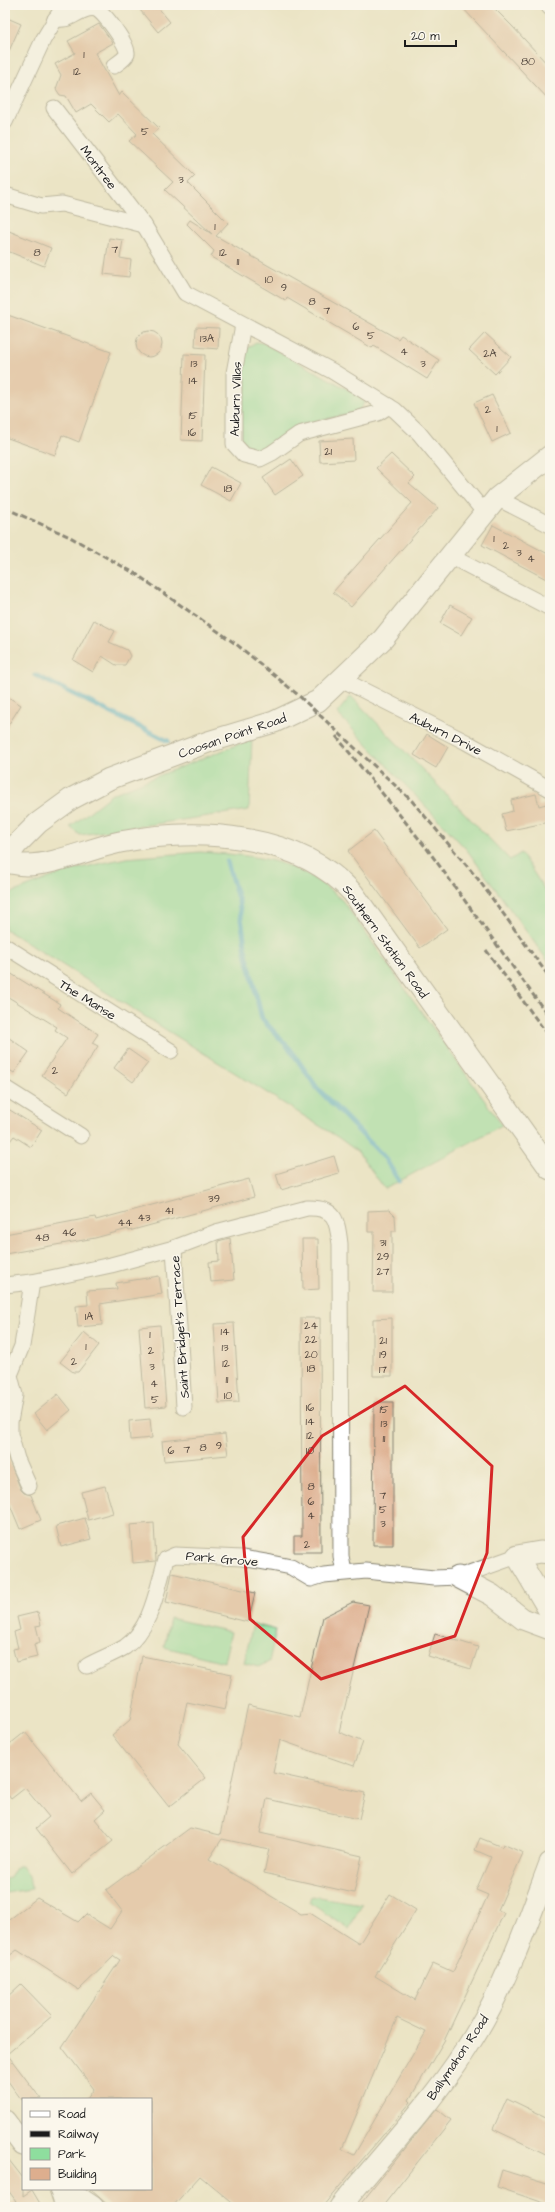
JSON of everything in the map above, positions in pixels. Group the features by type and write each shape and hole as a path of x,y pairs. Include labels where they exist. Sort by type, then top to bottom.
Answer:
{"street":[{"path":"5,122 43,40 64,5"},
{"path":"55,19 66,19 82,11 92,9 102,13 124,41 127,49 127,54 124,59 114,66"},
{"name":"Montree","path":"54,108 144,225 185,293 243,325"},
{"path":"5,195 41,206 62,204 144,225"},
{"path":"243,325 332,371 389,406 419,433 491,505 550,526"},
{"name":"Auburn Villas","path":"243,325 234,373 234,444 244,455 260,459 272,453 298,434 371,415 389,406"},
{"name":"Coosan Point Road","path":"5,861 17,844 38,823 71,799 109,779 208,742 274,722 316,702 383,639 491,505 550,456"},
{"path":"450,556 550,608"},
{"name":"Auburn Drive","path":"341,680 466,742 550,789"},
{"name":"Southern Station Road","path":"5,861 26,865 120,842 150,837 193,834 215,835 261,843 318,863 341,879 353,892 550,1169"},
{"name":"The Manse","path":"5,946 171,1051"},
{"path":"5,1088 81,1136"},
{"path":"5,1285 32,1282 111,1265 174,1248 216,1232 307,1208 320,1208 331,1213 335,1218 338,1227 340,1244 341,1556 344,1572"},
{"name":"Saint Bridget's Terrace","path":"174,1248 184,1407"},
{"path":"29,1486 17,1459 10,1434 10,1422 15,1395 10,1375 22,1346 32,1282"},
{"path":"550,1553 540,1552 517,1556 550,1612"},
{"name":"Park Grove","path":"87,1666 125,1647 141,1630 150,1612 166,1559 175,1555 242,1558 271,1563 291,1567 311,1579 324,1575 344,1572 366,1571 434,1578 458,1577 517,1556"},
{"path":"458,1577 492,1595 523,1620 550,1629"},
{"name":"Ballymahon Road","path":"340,2207 430,2098 476,2033 495,1997 518,1945 550,1863"},
{"path":"5,2121 22,2144"},
{"path":"57,2190 63,2207"},
{"path":"68,2190 93,2207"}],"highlighted area":[{"path":"405,1386 492,1466 487,1553 455,1636 321,1679 250,1619 243,1537 322,1436"}],"green space":[{"path":"256,342 263,343 360,396 364,403 358,412 303,424 258,450 247,446 240,436 241,362 247,348"},
{"path":"351,696 510,860 521,853 550,898 550,964 467,850 337,713"},
{"path":"252,739 249,810 80,835 70,827 112,794"},
{"path":"200,852 241,855 276,862 292,867 325,886 342,900 502,1125 385,1189 358,1152 339,1138 5,929 5,900 9,894 67,871 126,858"},
{"path":"170,1618 231,1632 224,1662 164,1647"},
{"path":"253,1624 276,1630 269,1662 258,1667 244,1663"},
{"path":"17,1866 22,1866 29,1876 31,1889 5,1893 5,1879 10,1878"},
{"path":"312,1896 362,1904 349,1929 310,1903"}],"building":[{"path":"136,5 156,5 170,22 158,32"},
{"path":"460,5 491,5 512,26 550,67 550,101"},
{"path":"5,17 21,24 5,60"},
{"path":"99,24 113,43 95,53 119,96 122,92 159,128 152,134 195,176 188,183 228,223 216,236 398,339 401,335 439,360 427,379 374,346 372,348 287,298 286,301 211,257 214,251 187,224 190,220 212,234 165,190 173,182 129,141 137,134 118,114 109,122 91,104 76,113 66,96 60,95 56,89 61,75 55,64 75,53 68,41"},
{"path":"9,231 51,248 44,266 5,250 5,241"},
{"path":"109,238 123,240 120,258 131,260 129,277 104,274"},
{"path":"5,314 111,352 79,442 62,435 55,455 5,437"},
{"path":"196,327 219,328 218,349 195,347"},
{"path":"149,331 158,335 162,344 158,353 149,357 140,353 136,344 140,335"},
{"path":"485,333 511,357 495,374 469,350"},
{"path":"184,354 205,355 202,441 181,440"},
{"path":"492,395 511,433 492,442 474,403"},
{"path":"353,439 354,460 320,462 319,441"},
{"path":"391,454 415,477 409,483 438,508 351,607 333,592 412,503 376,468"},
{"path":"291,459 303,476 275,495 263,478"},
{"path":"211,467 241,483 231,501 201,485"},
{"path":"493,525 550,555 550,581 482,545"},
{"path":"450,605 472,617 461,635 440,623"},
{"path":"94,620 115,631 109,642 127,650 130,656 125,665 116,665 102,656 93,672 73,660"},
{"path":"5,695 21,705 5,730"},
{"path":"427,734 448,747 436,768 414,755"},
{"path":"536,794 539,806 546,804 550,822 506,831 502,814 513,811 511,800"},
{"path":"374,831 447,929 420,948 348,851"},
{"path":"5,970 60,1004 58,1008 98,1034 92,1043 98,1046 68,1093 42,1075 67,1038 55,1030 57,1027 5,995"},
{"path":"5,1035 29,1052 14,1073 5,1067"},
{"path":"128,1049 148,1063 133,1082 114,1068"},
{"path":"5,1107 42,1130 31,1147 14,1136 5,1147"},
{"path":"334,1156 339,1173 281,1190 276,1174"},
{"path":"249,1179 254,1197 129,1231 128,1229 95,1238 5,1254 5,1234 95,1217 96,1220"},
{"path":"389,1210 395,1216 396,1231 392,1231 392,1292 373,1292 374,1232 368,1232 368,1211"},
{"path":"230,1238 234,1280 211,1282 209,1262 219,1261 218,1241"},
{"path":"302,1239 318,1239 319,1289 303,1290"},
{"path":"159,1276 162,1294 100,1304 102,1325 78,1327 76,1306 88,1305 87,1291 117,1289 116,1283"},
{"path":"301,1318 320,1318 321,1552 294,1552 294,1536 302,1536"},
{"path":"392,1318 392,1376 373,1376 373,1319"},
{"path":"234,1323 239,1402 219,1403 214,1324"},
{"path":"160,1325 166,1406 145,1408 139,1327"},
{"path":"84,1332 99,1345 78,1372 73,1372 60,1362"},
{"path":"58,1394 71,1410 47,1430 34,1414"},
{"path":"374,1402 393,1402 393,1545 373,1545"},
{"path":"150,1419 152,1438 130,1440 129,1421"},
{"path":"225,1434 228,1455 164,1461 162,1441"},
{"path":"5,1450 21,1490 24,1493 31,1495 41,1520 20,1529 5,1493"},
{"path":"105,1486 113,1513 88,1520 81,1492"},
{"path":"85,1518 91,1539 61,1547 56,1526"},
{"path":"154,1523 156,1561 133,1563 130,1525"},
{"path":"172,1573 255,1593 248,1622 166,1602"},
{"path":"353,1602 369,1605 339,1732 363,1742 354,1766 280,1740 273,1773 365,1793 359,1819 267,1799 260,1833 362,1856 354,1893 264,1873 269,1849 222,1839 209,1859 301,1914 310,1913 359,1944 390,1894 416,1910 375,1976 415,2000 433,1963 453,1972 488,1895 476,1890 491,1857 475,1850 480,1838 502,1847 503,1844 523,1853 498,1910 504,1913 444,2041 409,2100 411,2102 322,2207 237,2207 200,2176 172,2207 110,2207 91,2190 152,2190 152,2098 88,2098 94,2089 62,2047 120,1960 114,1956 79,1990 17,1950 5,1959 5,1923 37,1898 78,1922 86,1914 110,1929 122,1911 106,1890 190,1828 220,1835 248,1705 300,1717 323,1617","holes":["397,2018 426,2032 354,2155 342,2149"]},
{"path":"38,1612 41,1625 36,1626 40,1642 34,1644 37,1657 16,1662 13,1649 18,1648 14,1632 20,1630 17,1617"},
{"path":"435,1634 478,1647 471,1669 428,1656"},
{"path":"142,1656 232,1674 225,1710 187,1702 178,1744 206,1778 169,1807 112,1735 130,1720"},
{"path":"25,1732 81,1801 91,1793 105,1810 95,1819 113,1841 72,1874 36,1828 49,1817 25,1788 11,1799 5,1791 5,1748"},
{"path":"21,1984 52,2016 7,2054 40,2098 21,2099 5,2077 5,1999"},
{"path":"507,2098 550,2119 550,2156 493,2129"},
{"path":"437,2109 451,2120 382,2207 358,2207"},
{"path":"5,2155 22,2177 23,2196 32,2190 42,2207 6,2207 16,2201 5,2186"},
{"path":"502,2170 550,2185 550,2205 497,2187"}],"waterway":[{"path":"35,675 168,741"},
{"path":"227,862 239,902 246,953 262,1019 290,1049 317,1088 384,1157 399,1181"}],"railway":[{"path":"5,508 70,537 136,574 236,644 297,694 412,801 478,879 550,978"},
{"path":"336,736 428,850 550,1018"},
{"path":"486,950 550,1038"}]}
